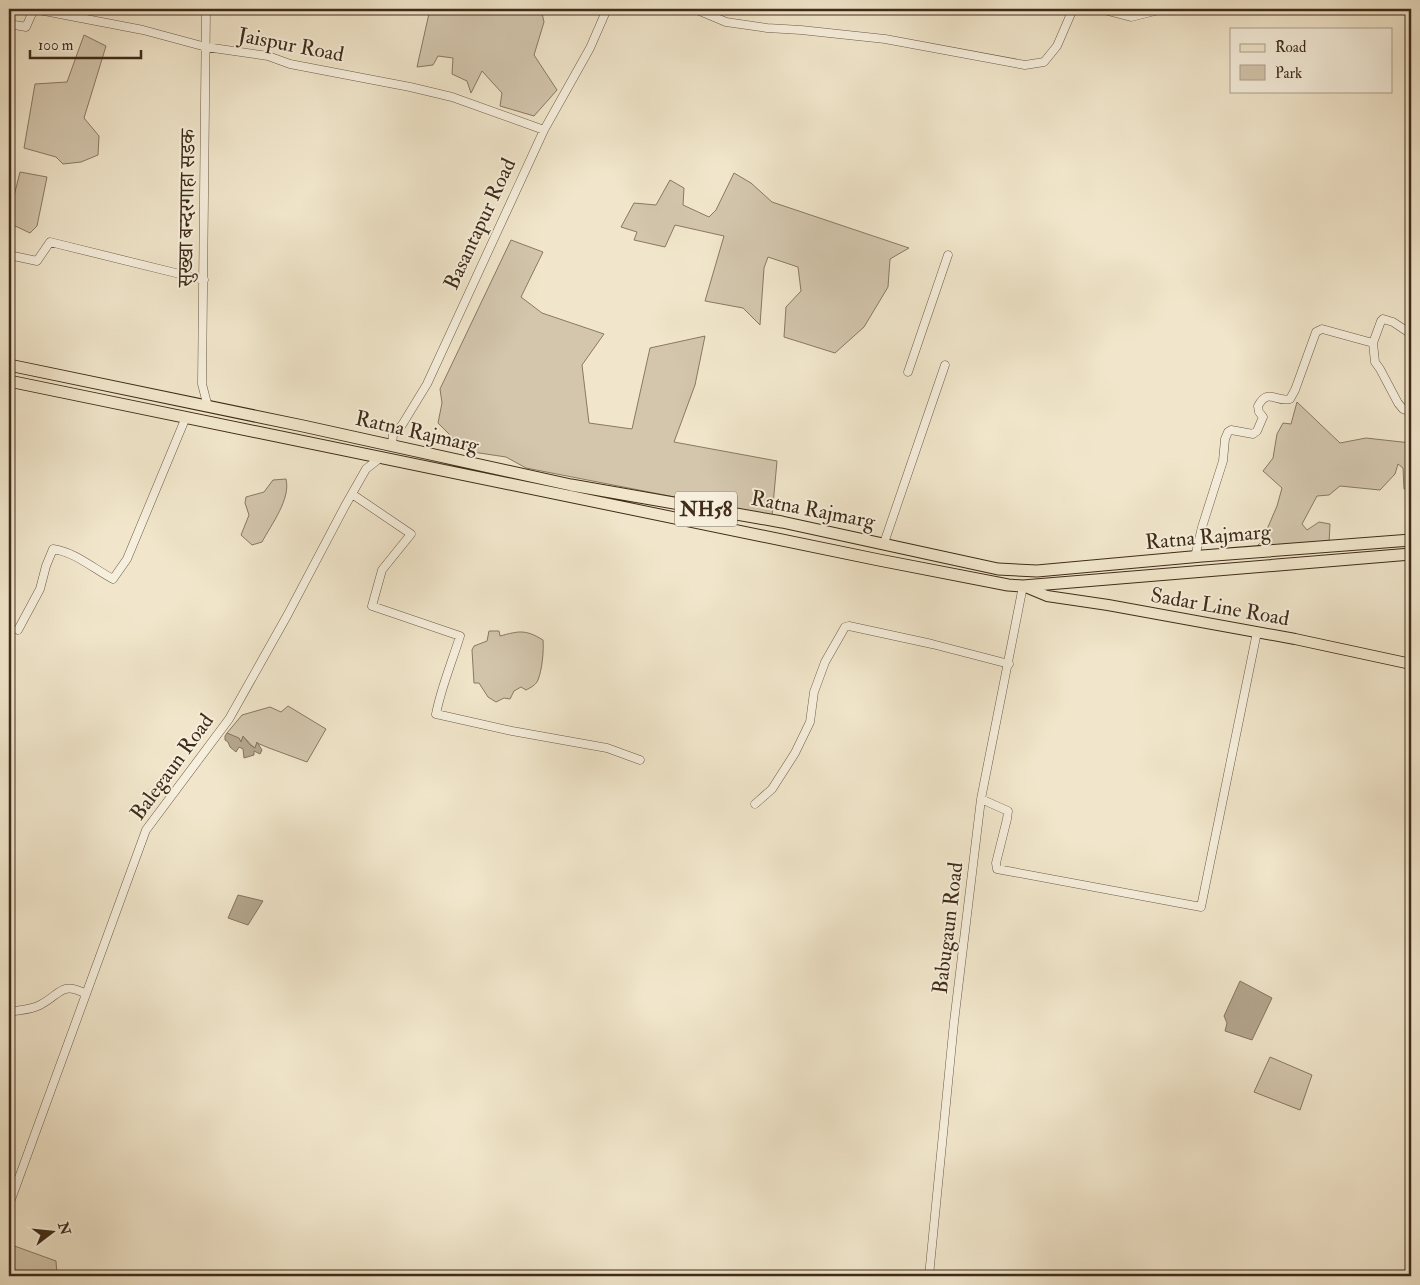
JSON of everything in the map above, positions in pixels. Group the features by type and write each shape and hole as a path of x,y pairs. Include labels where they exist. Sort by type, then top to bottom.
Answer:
{"highway":[{"name":"Ratna Rajmarg","path":"9,365 208,407 386,452 889,562 1008,585 1023,586 1411,554"},
{"name":"Ratna Rajmarg","path":"9,381 186,417 386,452 410,450 571,485 782,522 998,569 1038,571 1411,540"}],"main road":[{"name":"Sadar Line Road","path":"1023,586 1047,596 1257,632 1411,664"}],"street":[{"name":"Jaispur Road","path":"9,24 26,28 34,9 143,30 206,47 268,56 290,64 359,76 452,97 544,130"},
{"name":"सुख्खा बन्दरगाहा सडक","path":"206,9 202,384 208,407"},
{"name":"Basantapur Road","path":"386,452 394,435 427,384 544,130 590,48 608,9"},
{"path":"695,9 726,22 767,28 885,39 1025,65 1044,62 1058,46 1073,9"},
{"path":"1100,9 1131,16 1163,9"},
{"path":"9,254 37,261 50,242 204,280"},
{"path":"908,372 948,255"},
{"path":"1411,334 1383,319 1373,343 1375,362 1398,403 1403,409 1411,412"},
{"path":"1202,556 1196,554 1202,527 1223,461 1225,439 1228,432 1231,430 1253,434 1257,431 1263,417 1259,412 1258,406 1264,398 1268,396 1287,401 1290,400 1313,336 1318,330 1373,343"},
{"path":"890,545 884,543 945,365"},
{"path":"18,630 40,589 53,549 85,562 113,579 126,559 186,417"},
{"name":"Balegaun Road","path":"9,1205 146,830 229,719 366,469 386,452"},
{"path":"352,494 411,534 382,570 372,606 460,636 440,695 436,714 512,732 608,748 640,760"},
{"name":"Babugaun Road","path":"928,1276 954,1022 981,799 1023,586"},
{"path":"755,804 772,789 795,753 810,722 814,692 825,662 845,627 849,626 932,644 1009,664"},
{"path":"981,799 1008,811 996,863 997,869 1202,907 1257,632"},
{"path":"9,1012 39,1006 64,990 73,988 86,994"}],"green space":[{"path":"430,9 548,9 542,13 544,22 534,55 557,90 534,116 500,106 502,93 482,71 471,93 467,81 452,74 453,58 438,56 433,65 417,67"},
{"path":"84,35 106,46 84,118 99,136 98,155 81,162 63,164 56,157 24,148 35,84 67,82"},
{"path":"20,172 47,177 37,226 30,233 9,223"},
{"path":"734,173 751,183 772,202 909,248 890,259 888,287 864,327 835,353 784,337 786,307 801,291 798,267 768,257 764,268 760,325 743,308 705,301 724,236 675,225 665,247 634,240 637,232 621,227 634,203 656,205 670,180 684,188 683,205 709,217 716,210"},
{"path":"511,240 543,252 521,297 542,313 604,334 582,365 589,423 632,429 650,348 705,336 695,385 674,442 777,461 772,516 526,468 506,457 466,451 438,423 442,403 440,389"},
{"path":"1297,402 1340,443 1366,438 1411,443 1411,488 1404,489 1403,468 1398,464 1395,474 1380,490 1340,486 1329,495 1317,496 1302,524 1307,530 1319,522 1330,524 1329,544 1255,548 1266,537 1282,488 1263,471 1273,458 1277,434 1283,423 1291,424"},
{"path":"286,479 286,495 279,512 262,542 252,545 241,535 249,515 245,503 246,497 264,492 273,480"},
{"path":"489,631 499,631 500,636 522,632 543,640 542,666 537,682 526,690 521,687 514,691 510,699 504,698 496,702 488,697 479,683 474,683 472,650 474,646 487,641"},
{"path":"288,706 326,729 307,762 257,743 255,748 243,737 241,742 227,733 242,715 270,707 281,712"},
{"path":"1270,1057 1312,1075 1300,1110 1254,1092"},
{"path":"9,1244 56,1261 57,1276 9,1276"}],"shaded area":[{"path":"227,733 239,738 241,742 243,736 255,748 257,742 262,750 260,754 254,751 254,755 244,758 243,749 239,747 236,752 225,740"},
{"path":"238,895 263,901 248,925 228,918"},
{"path":"1240,981 1272,998 1252,1040 1225,1031 1227,1023 1224,1016"}]}
